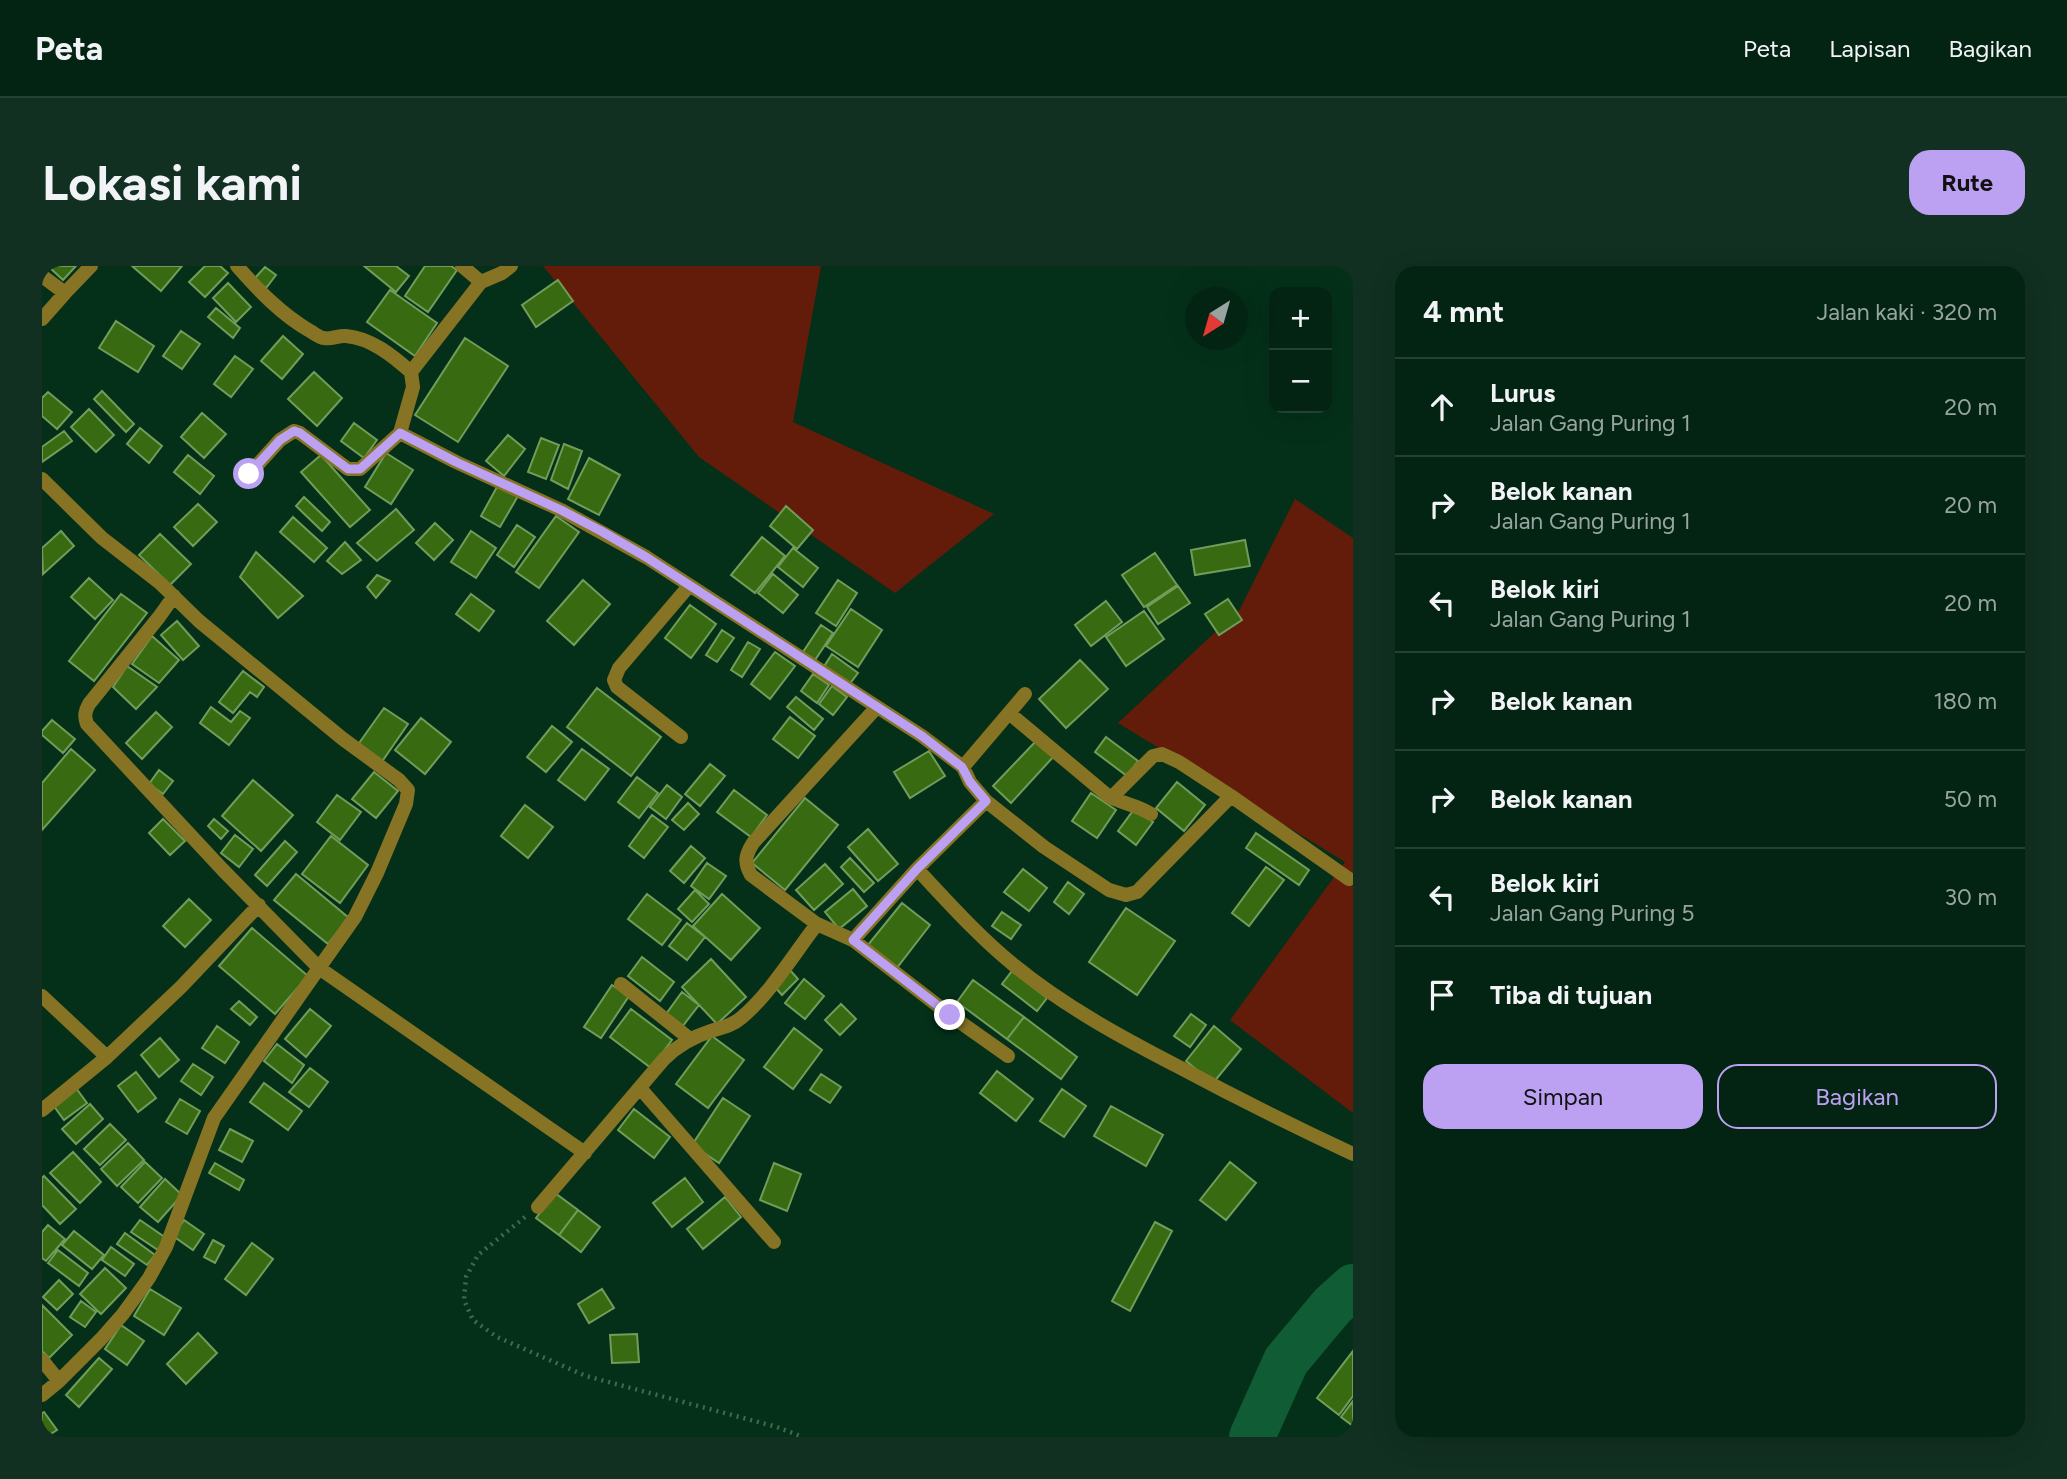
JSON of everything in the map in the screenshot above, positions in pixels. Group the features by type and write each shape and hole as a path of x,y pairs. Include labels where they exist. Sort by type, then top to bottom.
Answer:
{"street":[{"path":"42,319 91,266"},
{"path":"237,266 262,294 300,325 324,338 346,336 367,341 388,352 411,372 413,387 400,433 360,469 348,469 294,431 280,440 249,474"},
{"path":"462,266 481,282"},
{"path":"411,372 481,282 512,266"},
{"path":"42,276 65,293"},
{"path":"400,433 601,531 922,736 962,767 970,782 986,801 1044,847 1109,890 1126,895 1137,892 1231,796"},
{"path":"42,480 102,538 174,596 199,621 399,780 408,790 406,804 355,917 214,1118 166,1247 149,1279 123,1314 59,1381 42,1395"},
{"path":"681,737 617,687 614,680 619,668 689,586"},
{"path":"174,596 89,704 86,709 87,724 318,968 585,1153"},
{"path":"962,767 1025,694"},
{"path":"877,707 753,843 745,855 746,864 751,875 817,924 853,940 1008,1056"},
{"path":"1009,713 1111,798 1137,806 1151,814"},
{"path":"1111,798 1153,756 1162,754 1231,796 1349,879"},
{"path":"853,940 917,869 986,801"},
{"path":"917,869 972,928 1045,989 1140,1047 1261,1111 1353,1154"},
{"path":"42,1110 107,1057 181,987 259,905"},
{"path":"538,1207 671,1052 690,1039 727,1027 739,1020 759,1000 817,924"},
{"path":"621,984 690,1039"},
{"path":"42,996 107,1057"},
{"path":"640,1088 774,1242"},
{"path":"42,1360 59,1381"}],"path":[{"path":"538,1207 478,1255 466,1277 464,1300 473,1320 507,1342 586,1376 777,1427 803,1437"}],"shaded area":[{"path":"543,266 821,266 793,422 994,514 895,593 699,457"},
{"path":"1295,499 1353,538 1353,1113 1230,1020 1345,862 1118,723 1240,609"}],"building":[{"path":"48,266 76,266 63,280"},
{"path":"132,266 182,266 161,291"},
{"path":"205,266 220,266 228,273 205,297 189,282"},
{"path":"364,266 396,266 409,276 396,292"},
{"path":"425,266 451,266 457,270 428,312 405,296"},
{"path":"265,267 276,275 266,288 254,279"},
{"path":"558,280 573,301 536,327 522,305"},
{"path":"228,283 251,307 236,322 213,298"},
{"path":"390,290 437,323 415,356 367,322"},
{"path":"216,308 240,328 233,338 208,317"},
{"path":"116,321 154,346 138,372 99,348"},
{"path":"181,331 200,344 182,369 163,356"},
{"path":"283,336 303,354 282,379 261,361"},
{"path":"465,338 508,366 458,442 415,415"},
{"path":"235,356 253,369 231,397 214,384"},
{"path":"314,372 342,398 317,426 288,399"},
{"path":"102,391 134,424 126,432 94,399"},
{"path":"48,392 72,412 57,429 42,416 42,398"},
{"path":"89,409 114,435 96,452 71,427"},
{"path":"202,413 226,434 204,458 181,437"},
{"path":"354,423 377,440 364,458 341,441"},
{"path":"140,428 162,446 149,463 127,444"},
{"path":"64,431 72,441 42,462 42,447"},
{"path":"508,435 525,449 504,476 486,461"},
{"path":"541,438 559,445 546,479 528,472"},
{"path":"564,444 582,451 568,489 551,480"},
{"path":"386,453 413,470 391,504 365,487"},
{"path":"188,455 214,476 200,494 174,472"},
{"path":"321,455 370,510 350,527 301,472"},
{"path":"589,458 620,475 599,515 568,499"},
{"path":"498,485 518,496 500,527 481,516"},
{"path":"304,497 330,522 322,531 296,506"},
{"path":"198,504 217,522 193,546 174,527"},
{"path":"786,506 813,530 797,549 770,526"},
{"path":"396,509 414,530 377,561 357,543"},
{"path":"556,516 579,532 539,588 516,572"},
{"path":"293,517 327,548 314,562 280,532"},
{"path":"435,523 453,540 434,560 416,543"},
{"path":"517,525 535,537 514,567 497,555"},
{"path":"61,531 74,546 43,574 42,548"},
{"path":"471,531 496,548 476,578 451,562"},
{"path":"160,534 191,564 170,585 139,555"},
{"path":"762,537 785,556 755,593 731,575"},
{"path":"1245,540 1250,566 1195,575 1191,550"},
{"path":"345,542 361,560 342,574 327,561"},
{"path":"793,548 818,568 803,587 778,567"},
{"path":"256,552 303,596 278,618 240,577"},
{"path":"1155,553 1177,585 1144,607 1122,575"},
{"path":"773,574 798,595 783,613 758,593"},
{"path":"377,575 390,581 376,598 367,587"},
{"path":"89,578 113,600 95,619 71,597"},
{"path":"583,580 610,604 574,645 547,621"},
{"path":"838,580 857,593 836,626 816,613"},
{"path":"1178,586 1190,603 1158,624 1147,607"},
{"path":"121,594 147,613 94,681 69,661"},
{"path":"471,594 494,611 479,631 456,614"},
{"path":"1228,599 1242,620 1219,635 1205,614"},
{"path":"1106,601 1122,622 1091,646 1075,625"},
{"path":"690,605 716,624 691,658 665,638"},
{"path":"851,609 882,630 858,667 826,646"},
{"path":"1144,611 1164,639 1126,666 1106,637"},
{"path":"177,621 199,646 183,660 161,635"},
{"path":"821,625 833,633 815,660 803,652"},
{"path":"722,630 734,638 717,662 706,655"},
{"path":"152,636 179,660 159,683 132,664"},
{"path":"748,642 760,649 742,677 731,670"},
{"path":"775,652 795,666 770,699 751,684"},
{"path":"832,654 858,673 848,686 823,668"},
{"path":"1080,660 1108,689 1066,728 1039,699"},
{"path":"127,666 157,687 136,709 113,687"},
{"path":"243,671 264,687 257,697 250,692 233,713 219,702"},
{"path":"813,674 829,685 817,703 801,691"},
{"path":"832,686 847,697 833,715 819,704"},
{"path":"597,688 661,737 631,776 567,727"},
{"path":"796,697 823,719 814,730 787,707"},
{"path":"211,707 231,722 240,711 250,718 229,745 200,723"},
{"path":"384,708 408,724 381,763 357,746"},
{"path":"156,712 172,727 142,759 126,743"},
{"path":"790,717 815,736 798,758 773,739"},
{"path":"421,718 451,742 425,774 395,750"},
{"path":"52,720 75,739 63,753 42,735 42,731"},
{"path":"552,726 572,742 546,772 527,757"},
{"path":"1106,737 1138,761 1127,776 1095,752"},
{"path":"1038,739 1055,755 1011,803 993,786"},
{"path":"71,749 95,770 42,830 42,783"},
{"path":"582,749 609,769 585,800 558,780"},
{"path":"929,751 945,776 910,798 894,772"},
{"path":"710,764 725,776 700,806 685,794"},
{"path":"159,770 173,781 163,794 149,784"},
{"path":"374,772 398,791 376,818 352,799"},
{"path":"637,777 658,793 639,818 618,802"},
{"path":"253,780 293,815 261,851 222,816"},
{"path":"1177,782 1205,805 1184,831 1156,808"},
{"path":"667,785 682,797 666,819 650,807"},
{"path":"734,790 767,815 751,837 717,812"},
{"path":"1091,793 1116,810 1097,838 1072,821"},
{"path":"337,795 361,812 340,840 317,822"},
{"path":"805,798 838,825 785,890 752,863"},
{"path":"688,803 699,814 684,830 672,820"},
{"path":"525,805 553,827 528,858 501,836"},
{"path":"1135,808 1153,822 1136,845 1118,831"},
{"path":"652,815 668,827 644,858 629,846"},
{"path":"163,819 185,841 170,855 149,833"},
{"path":"214,819 228,831 221,839 208,826"},
{"path":"868,829 898,864 878,881 848,847"},
{"path":"1256,833 1309,870 1299,885 1246,848"},
{"path":"235,835 253,849 239,867 221,853"},
{"path":"331,836 368,865 340,903 302,874"},
{"path":"285,841 297,852 267,886 255,875"},
{"path":"691,846 705,858 684,883 670,871"},
{"path":"850,858 874,883 864,892 841,867"},
{"path":"707,863 726,876 709,899 691,886"},
{"path":"825,864 843,884 814,910 796,890"},
{"path":"1266,867 1284,880 1249,926 1232,913"},
{"path":"1023,869 1047,888 1029,911 1004,892"},
{"path":"296,874 349,918 328,944 274,900"},
{"path":"1068,882 1084,894 1069,914 1054,902"},
{"path":"853,889 867,906 839,929 825,912"},
{"path":"695,890 709,904 692,922 678,909"},
{"path":"647,894 681,920 662,945 628,919"},
{"path":"722,894 760,928 731,960 693,926"},
{"path":"189,899 211,920 185,947 163,926"},
{"path":"902,903 930,925 896,969 867,946"},
{"path":"1126,908 1175,941 1137,995 1089,962"},
{"path":"1002,912 1021,925 1011,939 992,926"},
{"path":"687,923 705,937 687,960 669,946"},
{"path":"252,928 308,976 275,1014 219,966"},
{"path":"642,957 674,982 660,1001 628,976"},
{"path":"711,959 746,997 717,1024 682,987"},
{"path":"789,969 798,979 782,995 773,985"},
{"path":"1012,971 1047,998 1037,1011 1002,984"},
{"path":"804,979 824,996 805,1019 785,1003"},
{"path":"973,980 1024,1017 1007,1039 957,1002"},
{"path":"612,985 629,996 601,1038 584,1027"},
{"path":"682,992 699,1005 682,1027 666,1014"},
{"path":"239,1001 257,1017 250,1025 231,1009"},
{"path":"841,1004 856,1019 840,1035 825,1020"},
{"path":"310,1009 331,1026 306,1057 285,1039"},
{"path":"631,1009 672,1040 651,1068 610,1037"},
{"path":"1191,1014 1206,1025 1190,1047 1174,1036"},
{"path":"1024,1017 1077,1057 1061,1079 1007,1039"},
{"path":"217,1026 239,1042 225,1063 202,1048"},
{"path":"1214,1026 1241,1049 1213,1083 1186,1061"},
{"path":"794,1028 822,1050 793,1089 764,1067"},
{"path":"712,1036 744,1060 708,1108 676,1084"},
{"path":"160,1038 179,1060 159,1077 141,1055"},
{"path":"277,1044 304,1065 292,1083 264,1061"},
{"path":"193,1064 213,1077 201,1095 181,1081"},
{"path":"310,1068 328,1082 309,1107 289,1092"},
{"path":"997,1071 1033,1099 1016,1121 980,1093"},
{"path":"136,1072 156,1098 138,1112 118,1086"},
{"path":"821,1074 841,1087 830,1103 810,1090"},
{"path":"264,1083 302,1111 288,1130 250,1102"},
{"path":"76,1088 87,1103 64,1120 53,1105"},
{"path":"1062,1089 1086,1106 1064,1137 1040,1121"},
{"path":"723,1098 750,1116 719,1163 692,1145"},
{"path":"180,1099 200,1111 187,1134 166,1122"},
{"path":"90,1104 103,1119 76,1144 62,1129"},
{"path":"1111,1106 1163,1135 1146,1166 1094,1136"},
{"path":"634,1109 670,1137 654,1158 618,1130"},
{"path":"110,1124 126,1140 100,1165 84,1149"},
{"path":"230,1129 253,1141 242,1162 219,1150"},
{"path":"128,1143 144,1160 117,1186 101,1169"},
{"path":"73,1152 101,1182 80,1203 50,1173"},
{"path":"145,1162 162,1178 138,1203 121,1187"},
{"path":"1230,1162 1256,1183 1226,1220 1200,1200"},
{"path":"215,1163 244,1180 239,1190 209,1173"},
{"path":"774,1163 801,1174 787,1211 760,1200"},
{"path":"44,1176 76,1209 60,1224 42,1205"},
{"path":"685,1178 703,1202 672,1227 653,1203"},
{"path":"165,1179 182,1195 158,1222 140,1207"},
{"path":"555,1193 578,1210 559,1235 536,1218"},
{"path":"725,1197 741,1217 703,1249 687,1229"},
{"path":"578,1210 600,1227 581,1252 559,1235"},
{"path":"140,1220 166,1238 158,1250 131,1232"},
{"path":"184,1220 204,1234 193,1250 173,1236"},
{"path":"1155,1222 1172,1231 1130,1311 1112,1301"},
{"path":"48,1225 65,1239 46,1261 42,1258 42,1232"},
{"path":"74,1231 104,1255 92,1269 62,1245"},
{"path":"125,1233 155,1255 147,1265 117,1244"},
{"path":"213,1240 224,1246 215,1263 204,1257"},
{"path":"252,1243 273,1259 246,1295 225,1279"},
{"path":"111,1247 134,1264 125,1276 102,1260"},
{"path":"58,1250 88,1273 79,1286 48,1263"},
{"path":"105,1268 126,1288 101,1314 80,1294"},
{"path":"59,1280 73,1294 57,1310 43,1297"},
{"path":"150,1289 181,1308 164,1335 134,1316"},
{"path":"602,1289 614,1308 589,1323 578,1304"},
{"path":"81,1301 96,1312 85,1327 70,1317"},
{"path":"42,1305 72,1335 49,1358 42,1351"},
{"path":"121,1325 144,1341 127,1365 105,1349"},
{"path":"198,1333 217,1353 186,1384 167,1364"},
{"path":"637,1334 639,1362 612,1363 610,1335"},
{"path":"1353,1351 1353,1396 1339,1415 1317,1398"},
{"path":"99,1358 112,1369 79,1407 66,1395"},
{"path":"1353,1401 1353,1426 1341,1417"},
{"path":"44,1412 57,1430 42,1437 42,1413"}],"waterway":[{"path":"1252,1437 1286,1361 1332,1306 1353,1287"}],"route":[{"path":"249,474 280,440 294,431 348,469 354,470 360,469 400,433 561,510 646,557 922,736 962,767 970,782 986,801 917,869 853,940 950,1015"}]}
